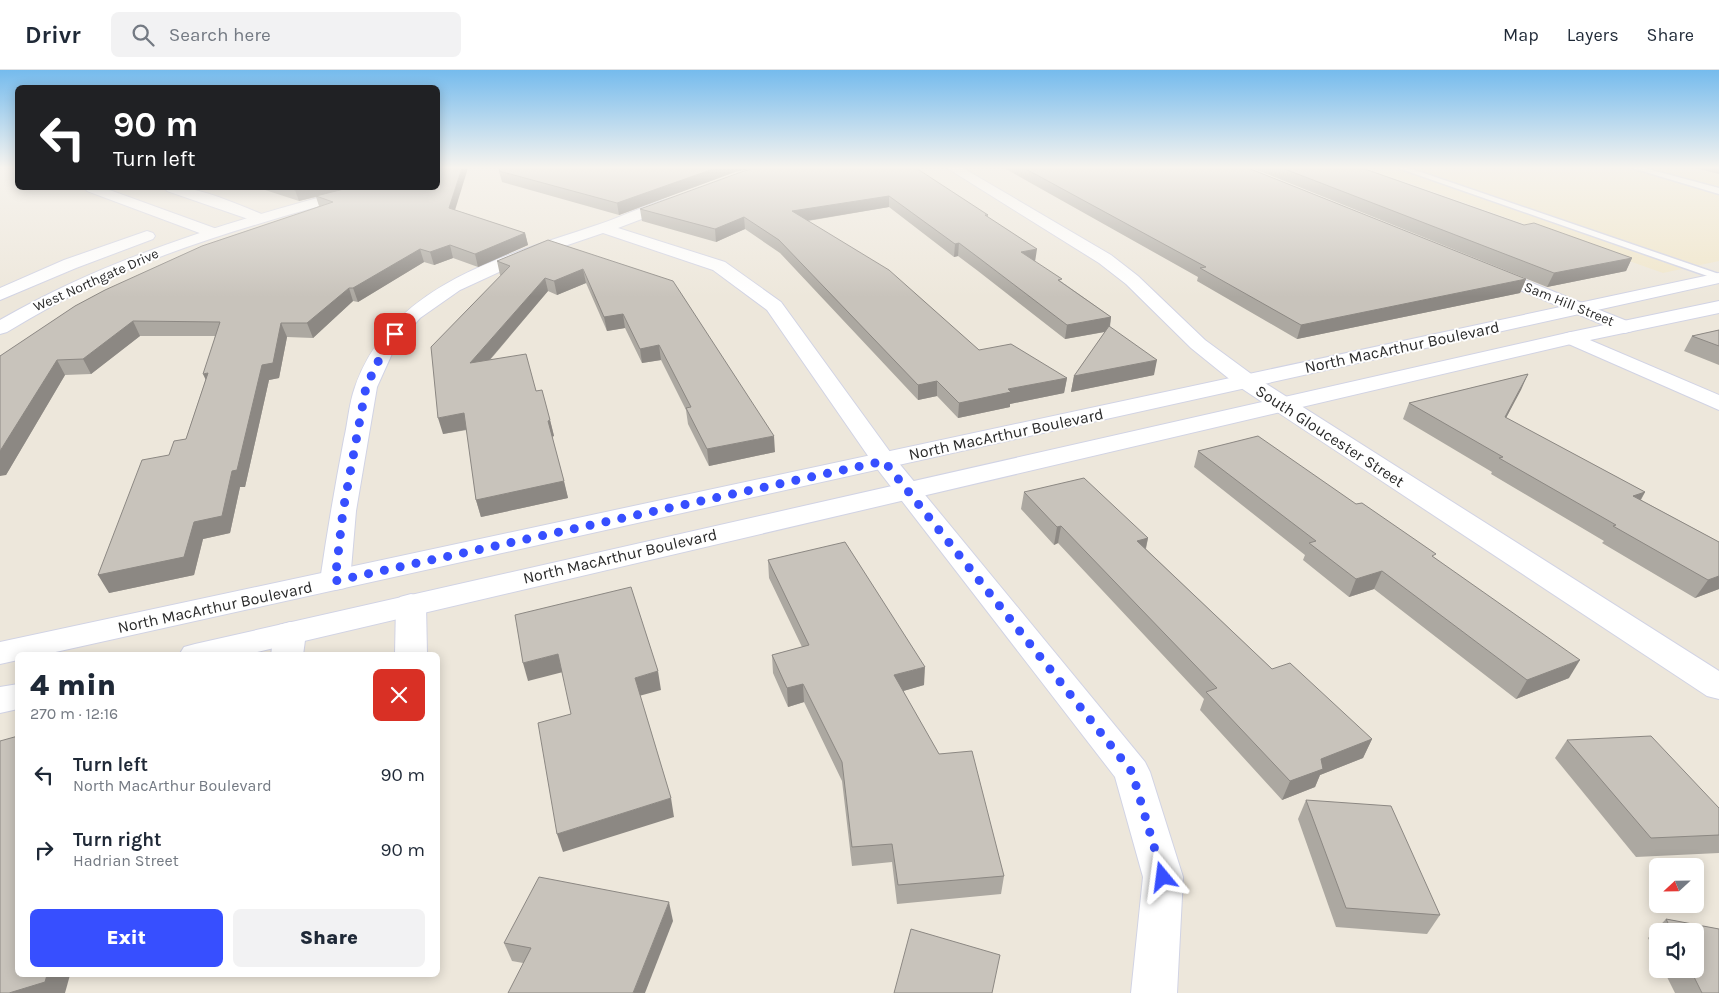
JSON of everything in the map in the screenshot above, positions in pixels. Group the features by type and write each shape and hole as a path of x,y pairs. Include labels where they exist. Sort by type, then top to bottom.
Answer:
{"street":[{"path":"156,211 211,232"},
{"name":"West Northgate Drive","path":"0,295 70,264 187,222 224,211"},
{"name":"West Northgate Drive","path":"0,328 23,313 125,264 211,232 256,211"},
{"path":"334,623 335,581 343,511 366,387 386,345 413,314 454,286 541,248 648,211"},
{"name":"South Gloucester Street","path":"1025,211 1104,259 1132,280 1198,344 1246,382 1719,687"},
{"path":"603,228 719,266 774,306 884,461 1132,772 1163,877 1154,993"},
{"name":"Sam Hill Street","path":"1475,265 1625,327"},
{"name":"North MacArthur Boulevard","path":"0,653 1719,278"},
{"name":"North MacArthur Boulevard","path":"221,652 289,644 334,623 411,604 1571,338 1719,307"},
{"path":"1571,338 1719,403"},
{"path":"411,604 411,652"},
{"path":"0,700 15,697"}],"lane":[{"path":"1526,211 1719,278"}],"shaded area":[{"path":"1488,211 1719,211 1719,261 1663,273"}],"building":[{"path":"306,211 458,211 525,233 475,254 450,245 430,252 420,249 353,288 349,288 307,323 281,323 273,363 262,365 237,470 232,471 222,516 194,522 184,557 98,575 142,460 169,455 174,441 186,439 208,373 203,374 220,322 133,321 83,359 57,360 0,451 0,356 75,306 105,290 202,246"},
{"path":"648,211 792,211 889,270 979,350 1011,344 1067,378 1008,389 1011,392 959,403 937,381 918,385 779,240 744,217 715,229"},
{"path":"910,211 982,211 988,215 985,215 1037,249 1021,252 1062,279 1058,280 1111,317 1067,325 959,243 955,244"},
{"path":"1103,211 1356,211 1526,279 1301,325 1200,268 1206,267"},
{"path":"1394,211 1484,211 1524,225 1534,223 1632,258 1554,273"},
{"path":"548,240 673,281 774,436 707,449 686,408 691,407 659,345 640,349 623,314 604,317 583,269 554,281 545,278 470,363 526,354 536,391 542,390 564,481 476,500 464,413 438,418 431,347 510,266 497,261"},
{"path":"1109,326 1157,360 1074,376"},
{"path":"1719,330 1719,346 1692,336"},
{"path":"1528,374 1505,417 1645,492 1633,496 1719,542 1719,576 1708,580 1613,526 1616,525 1499,458 1503,457 1409,403"},
{"path":"1258,436 1356,504 1362,503 1436,554 1432,556 1580,660 1527,680 1382,571 1356,579 1309,543 1316,541 1198,451"},
{"path":"1084,478 1148,538 1137,541 1272,669 1290,663 1372,739 1321,759 1323,769 1290,781 1206,692 1217,688 1061,526 1057,527 1024,492"},
{"path":"845,542 925,667 894,675 939,754 972,751 1004,876 898,885 892,844 852,847 842,762 803,684 787,688 772,655 809,645 768,560"},
{"path":"631,587 658,671 635,678 671,798 557,834 538,723 571,714 558,654 523,663 515,615"},
{"path":"1651,736 1719,808 1719,835 1651,838 1567,740"},
{"path":"15,737 15,977 46,977 45,982 9,993 0,993 0,741"},
{"path":"1306,800 1391,806 1440,915 1346,908"},
{"path":"539,877 669,902 633,993 508,993 531,948 504,943"},
{"path":"1666,919 1687,923 1668,923"},
{"path":"1704,926 1719,929 1719,993 1702,993 1694,978 1704,978"},
{"path":"911,929 1000,955 992,993 894,993"}],"route":[{"path":"395,334 386,345 366,387 343,511 335,581 884,461 1132,772 1163,877"}]}
